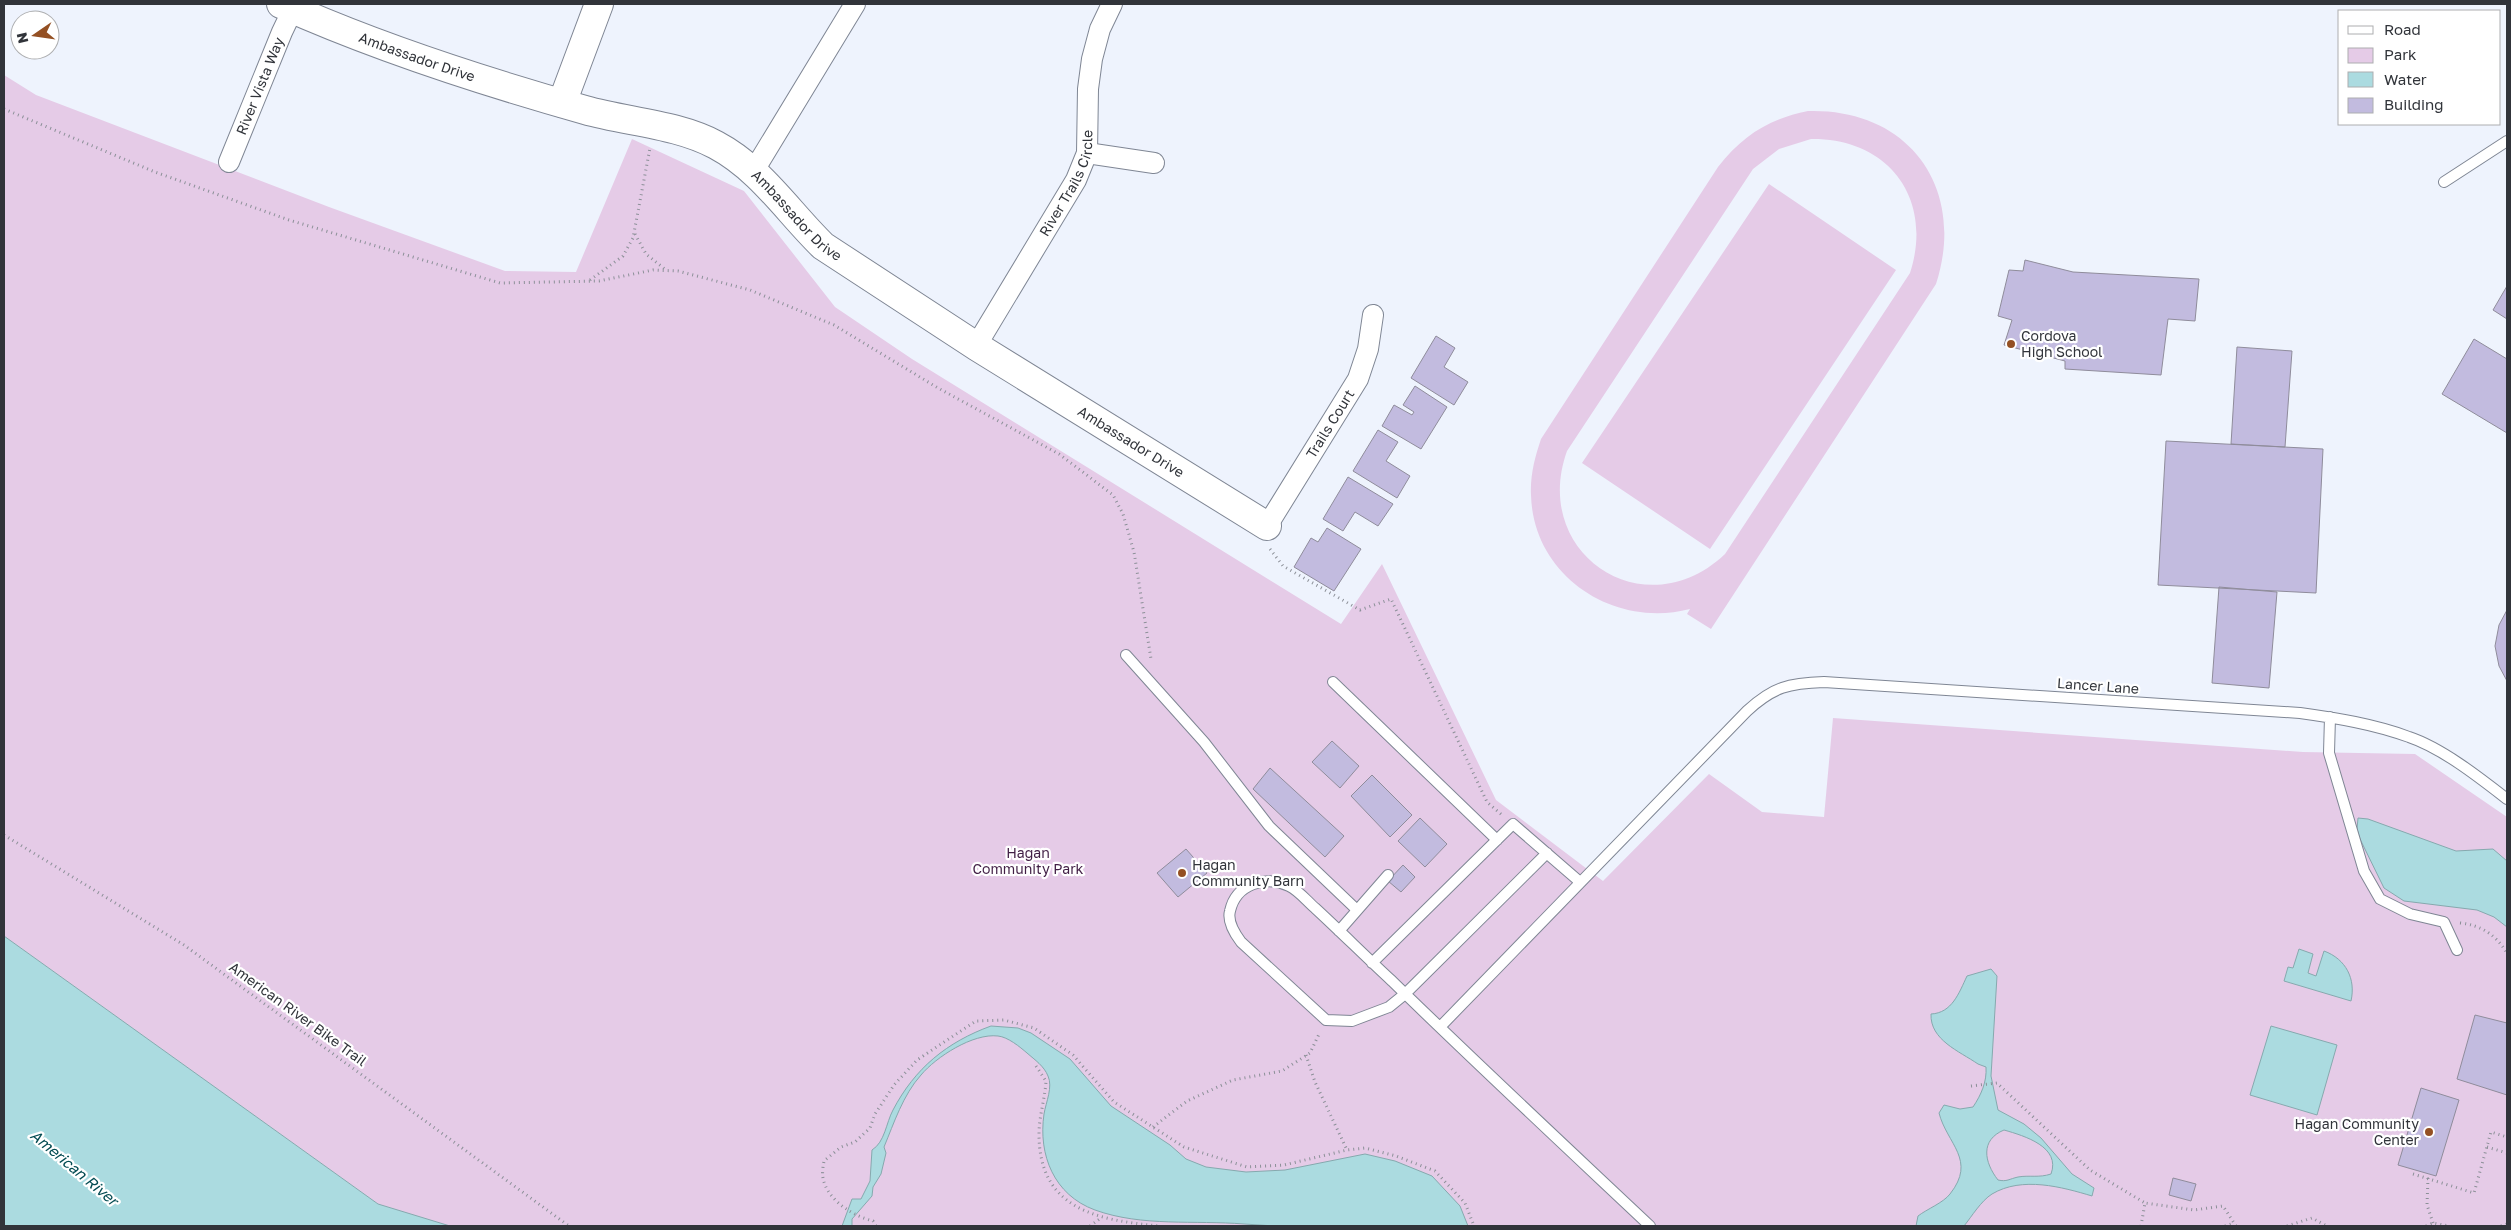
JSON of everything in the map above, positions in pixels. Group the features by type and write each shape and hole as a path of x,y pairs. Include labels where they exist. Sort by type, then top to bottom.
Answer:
{"street":[{"path":"562,103 599,4"},
{"path":"753,172 855,4"},
{"name":"River Trails Circle","path":"976,346 1076,180 1087,153 1088,90 1092,59 1100,30 1112,4"},
{"name":"Ambassador Drive","path":"287,6 462,73 562,103 697,137 716,145 753,172 772,189 802,226 823,246 976,346 1267,526"},
{"name":"River Vista Way","path":"229,162 282,32 287,6"},
{"path":"1087,153 1154,163"},
{"name":"Trails Court","path":"1267,526 1358,379 1368,350 1373,315"}],"lane":[{"path":"2444,182 2507,141"},
{"path":"1126,655 1204,742 1269,826 1357,910"},
{"path":"1333,682 1497,840"},
{"name":"Lancer Lane","path":"1440,1027 1763,696 1783,686 1824,682 2300,713 2330,717 2362,723 2410,737 2443,755 2507,799"},
{"path":"2330,717 2329,753 2364,871 2380,899 2410,914 2444,922 2457,950"},
{"path":"1372,962 1513,824 1580,882"},
{"path":"1548,853 1405,994 1389,1007 1352,1022 1326,1020 1241,942 1233,929 1229,915 1231,904 1238,892 1260,881 1276,881 1292,887 1372,962 1405,994 1650,1226"},
{"path":"1339,931 1388,875"}],"path":[{"path":"4,109 155,172 289,220 500,283 589,281 653,270 667,270 702,276 750,290 834,325 938,388 1058,454 1113,495 1123,514 1134,552 1146,637 1157,689"},
{"path":"589,281 623,256 635,232 655,126"},
{"path":"635,232 646,254 667,270"},
{"path":"1267,526 1269,547 1283,566 1360,610 1391,599 1487,802 1513,824"},
{"name":"American River Bike Trail","path":"4,835 184,945 569,1226"},
{"path":"2444,922 2475,924 2498,938 2507,953"},
{"path":"876,1226 873,1221 860,1218 834,1198 823,1178 824,1161 841,1147 855,1142 870,1128 875,1114 894,1085 917,1060 976,1021 1004,1020 1034,1028 1073,1055 1114,1102 1184,1147 1246,1167 1284,1165 1347,1150 1365,1148 1396,1156 1436,1171 1465,1203 1474,1226"},
{"path":"1153,1127 1187,1101 1233,1080 1282,1070 1310,1053 1326,1020"},
{"path":"1306,1055 1315,1082 1347,1150"},
{"path":"1036,1066 1046,1081 1039,1134 1042,1161 1047,1175 1056,1190 1088,1214 1102,1218 1159,1226"},
{"path":"1971,1086 1997,1083 2090,1170 2145,1203 2194,1210 2224,1206 2235,1224 2225,1226"},
{"path":"2413,1174 2474,1193 2491,1132 2507,1136"},
{"path":"2487,1147 2507,1153"},
{"path":"2428,1178 2427,1205 2433,1223"},
{"path":"2141,1226 2145,1203"},
{"path":"1090,1226 1102,1218"},
{"path":"2287,1226 2312,1218 2327,1226"},
{"path":"2426,1226 2433,1223 2449,1226"},
{"path":"2502,1226 2507,1224"}],"green space":[{"name":"Hagan Community Park","path":"4,75 36,95 329,207 505,271 576,272 632,139 744,191 835,307 912,359 1341,624 1382,564 1496,800 1603,881 1709,774 1762,812 1824,817 1833,718 2303,752 2415,754 2507,817 2507,1226 415,1226 378,1204 4,936"},
{"path":"1808,111 1844,114 1875,123 1901,139 1921,160 1936,186 1943,216 1944,249 1936,284 1711,629 1687,614 1690,609 1661,613 1633,611 1607,603 1583,590 1562,572 1546,550 1535,524 1531,480 1541,439 1718,167 1747,137 1769,124 1794,114","holes":["1811,139 1839,141 1863,149 1883,161 1899,178 1910,198 1916,221 1916,246 1910,273 1725,554 1694,576 1661,584 1630,582 1602,570 1580,549 1565,521 1560,488 1567,451 1753,169 1779,149"]},
{"path":"1769,184 1896,270 1710,549 1582,463"}],"water":[{"path":"2358,818 2368,819 2456,851 2493,849 2507,861 2507,927 2494,917 2477,910 2404,901 2384,888 2360,839 2357,829"},
{"name":"American River","path":"4,936 378,1204 450,1226 4,1226"},
{"path":"2299,949 2313,954 2308,973 2316,976 2324,951 2344,965 2352,985 2351,1001 2284,981 2288,967 2293,968"},
{"path":"1991,969 1997,976 1991,1076 1998,1110 2024,1124 2041,1138 2072,1174 2094,1188 2092,1196 2068,1189 2042,1185 2016,1185 1988,1197 1964,1226 1916,1226 1918,1216 1950,1194 1958,1182 1961,1171 1958,1152 1939,1113 1944,1105 1960,1109 1973,1107 1981,1093 1986,1078 1986,1067 1947,1044 1935,1031 1932,1023 1931,1014 1938,1013 1950,1006 1958,995 1967,976","holes":["2004,1130 2031,1139 2046,1150 2051,1157 2053,1165 2051,1174 1998,1180 1987,1159 1988,1145 1996,1134"]},
{"path":"991,1026 1018,1028 1031,1033 1070,1059 1111,1106 1170,1145 1186,1159 1206,1167 1246,1172 1285,1170 1365,1154 1395,1161 1432,1176 1460,1206 1468,1226 1328,1227 1169,1222 1131,1219 1095,1210 1081,1203 1059,1184 1047,1158 1043,1129 1050,1085 1046,1072 1039,1063 1006,1038 988,1036 967,1042 945,1054 921,1075 909,1091 891,1128 884,1147 886,1153 881,1174 873,1187 872,1196 852,1219 852,1226 842,1226 852,1199 861,1199 870,1181 872,1150 880,1142 893,1110 911,1081 946,1049 975,1032"},
{"path":"2271,1026 2337,1045 2317,1115 2250,1095"}],"building":[{"path":"2025,260 2073,272 2199,279 2195,321 2168,319 2161,375 2065,369 2065,361 2004,345 2012,320 1998,316 2009,270 2023,271"},
{"path":"2507,286 2507,319 2493,310"},
{"path":"1436,336 1455,348 1444,367 1468,382 1454,405 1411,378"},
{"path":"2474,339 2507,359 2507,433 2442,394"},
{"path":"2237,347 2292,351 2285,447 2231,444"},
{"path":"1415,386 1447,407 1421,449 1382,426 1394,405 1412,415 1414,412 1403,405"},
{"path":"1378,430 1398,442 1386,461 1410,476 1397,498 1353,471"},
{"path":"2166,441 2323,449 2316,593 2158,585"},
{"path":"1348,477 1393,504 1378,526 1355,512 1343,531 1323,519"},
{"path":"1327,528 1361,549 1334,591 1294,567 1311,538 1318,542"},
{"path":"2219,587 2277,592 2269,688 2212,683"},
{"path":"2507,610 2507,681 2499,666 2495,646 2499,625"},
{"path":"1332,741 1359,766 1340,788 1312,762"},
{"path":"1270,768 1344,836 1325,857 1253,789"},
{"path":"1372,775 1412,815 1390,837 1351,796"},
{"path":"1420,818 1447,844 1425,867 1398,841"},
{"name":"Hagan Community Barn","path":"1186,849 1207,873 1178,897 1157,873"},
{"path":"1403,865 1415,877 1401,892 1388,881"},
{"path":"2475,1015 2507,1023 2507,1095 2457,1079"},
{"path":"2421,1088 2459,1100 2436,1176 2398,1165"},
{"path":"2173,1178 2196,1184 2191,1201 2169,1195"}],"place":[{"name":"Cordova High School","path":"2011,344"},
{"name":"Hagan Community Barn","path":"1182,873"},
{"name":"Hagan Community Center","path":"2429,1132"}]}
